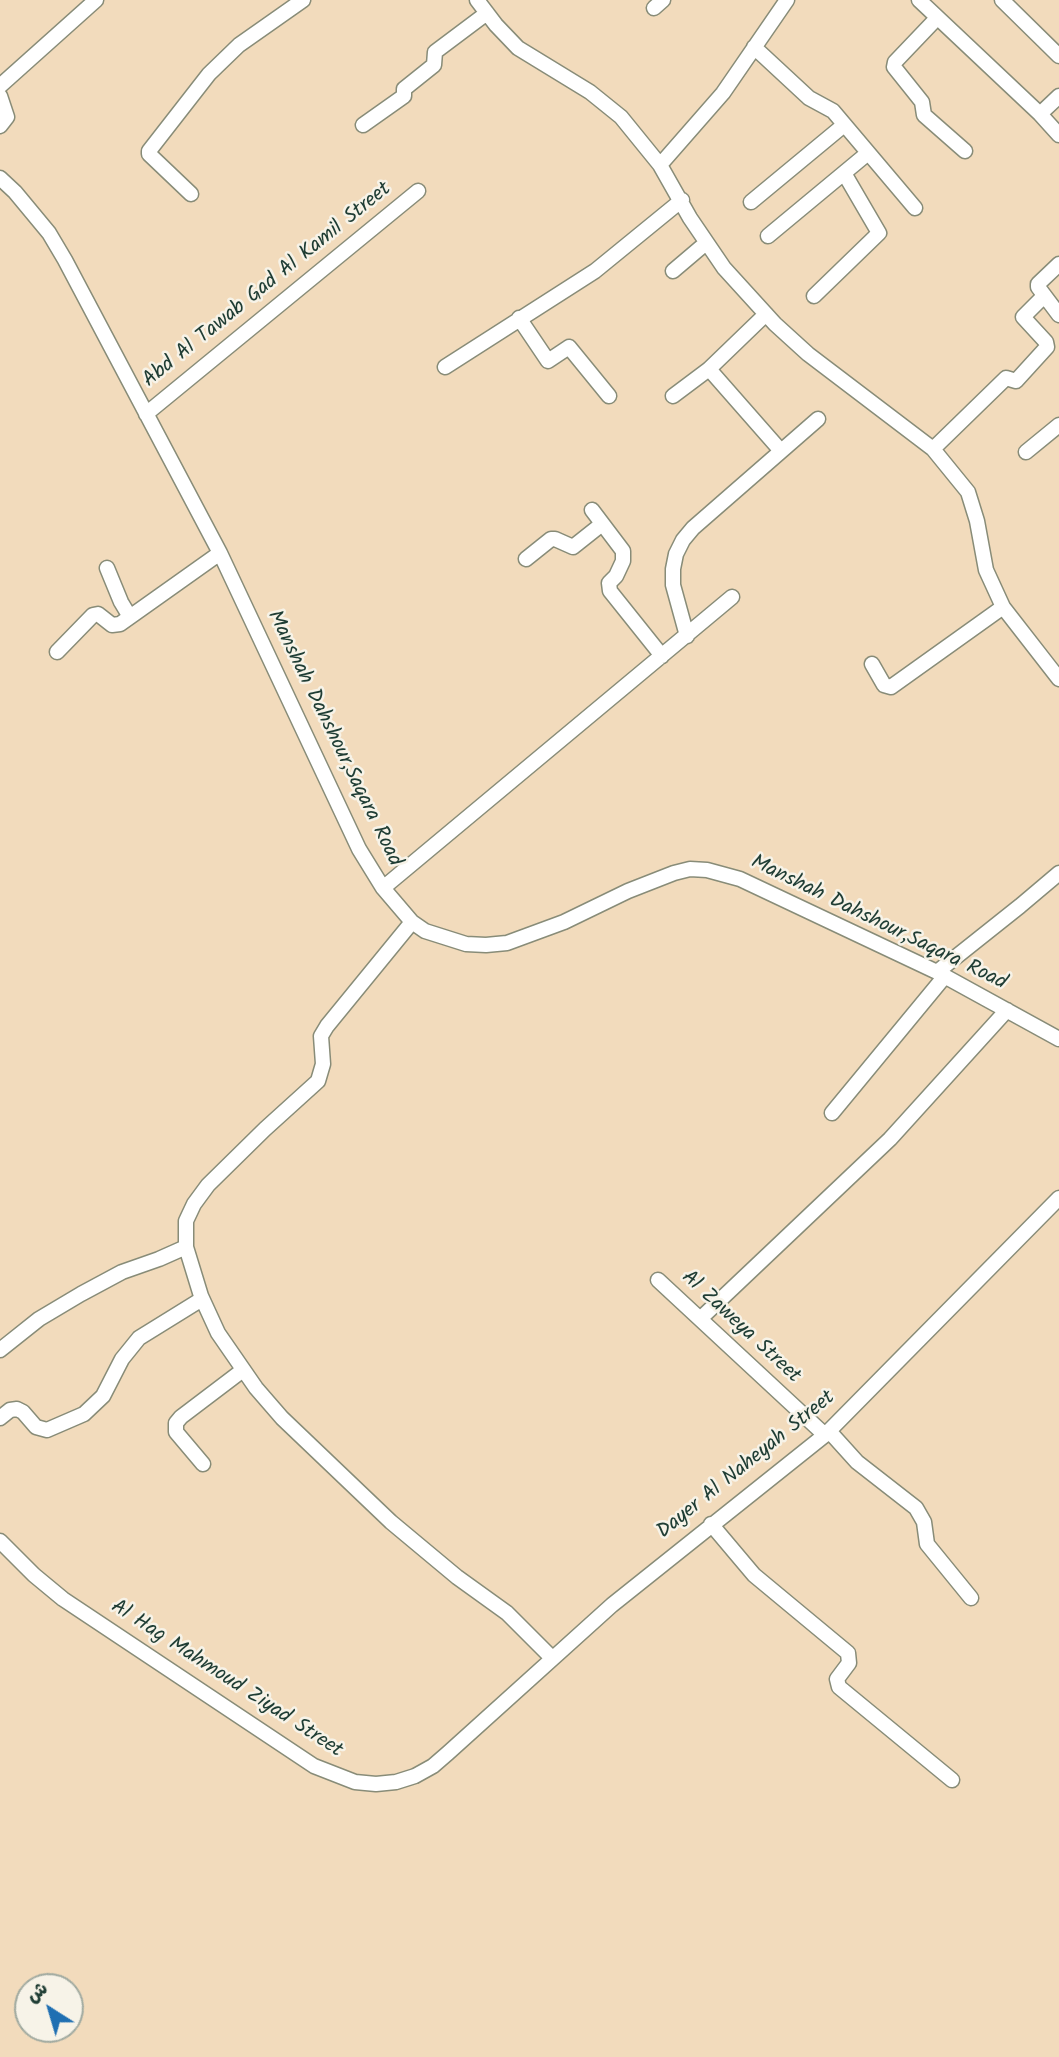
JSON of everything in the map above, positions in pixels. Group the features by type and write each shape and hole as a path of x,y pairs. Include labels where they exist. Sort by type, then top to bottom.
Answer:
{"street":[{"path":"0,86 96,0"},
{"path":"191,194 149,151 209,74 239,45 303,0"},
{"path":"477,0 518,48 607,104 621,117 660,165 706,243 731,276 766,314 808,354 933,449 968,492 977,521 986,570 1003,607 1059,679"},
{"path":"660,165 706,115 787,0"},
{"path":"919,0 1059,135"},
{"path":"1002,0 1059,56"},
{"path":"362,125 404,96 404,89 434,65 435,52 487,13"},
{"path":"937,18 895,62 894,67 922,102 924,115 965,151"},
{"path":"754,47 809,98 833,111 915,208"},
{"path":"0,96 7,117 0,126"},
{"path":"1040,114 1059,96"},
{"path":"751,202 844,125"},
{"path":"768,236 868,153"},
{"path":"814,296 879,233 844,173"},
{"name":"Manshah Dahshour,Saqara Road","path":"0,177 49,233 220,553 359,849 383,888 412,922 425,931 466,944 507,943 564,922 628,891 674,873 690,869 707,870 740,879 941,974 1059,1039"},
{"name":"Abd Al Tawab Gad Al Kamil Street","path":"146,414 418,191"},
{"path":"445,367 595,271 682,200"},
{"path":"673,271 706,243"},
{"path":"1059,264 1038,284 1059,315"},
{"path":"933,449 1006,378 1016,381 1047,347 1046,342 1023,317 1044,296"},
{"path":"673,396 709,369 766,314"},
{"path":"519,318 548,361 569,347 608,396"},
{"path":"709,369 781,451"},
{"path":"687,636 673,585 676,554 683,540 693,528 818,419"},
{"path":"1026,452 1059,425"},
{"path":"592,510 624,555 620,569 609,583 610,590 662,656"},
{"path":"526,559 551,539 573,547 602,524"},
{"path":"57,652 93,615 102,616 112,625 120,624 220,553"},
{"path":"107,568 130,617"},
{"path":"383,888 732,597"},
{"path":"872,664 884,685 891,687 1003,607"},
{"path":"832,1113 941,974 1059,873"},
{"path":"412,922 321,1036 323,1064 318,1081 208,1185 194,1204 186,1221 186,1247 202,1300 218,1333 256,1388 295,1432 391,1522 457,1577 507,1613 552,1658"},
{"path":"700,1319 890,1139 1007,1010"},
{"name":"Dayer Al Naheyah Street","path":"448,1753 612,1605 827,1433 1059,1198"},
{"path":"0,1350 39,1319 81,1294 122,1272 186,1247"},
{"name":"Al Zaweya Street","path":"658,1280 857,1462 916,1508 922,1516 927,1544 971,1598"},
{"path":"0,1418 10,1410 17,1409 36,1427 47,1430 84,1414 103,1396 122,1359 139,1338 202,1300"},
{"path":"203,1464 177,1432 176,1423 243,1370"},
{"path":"710,1524 754,1575 848,1653 849,1663 837,1679 839,1687 952,1780"},
{"name":"Al Hag Mahmoud Ziyad Street","path":"0,1541 63,1600 314,1766 355,1782 376,1784 415,1776 448,1753"}]}
